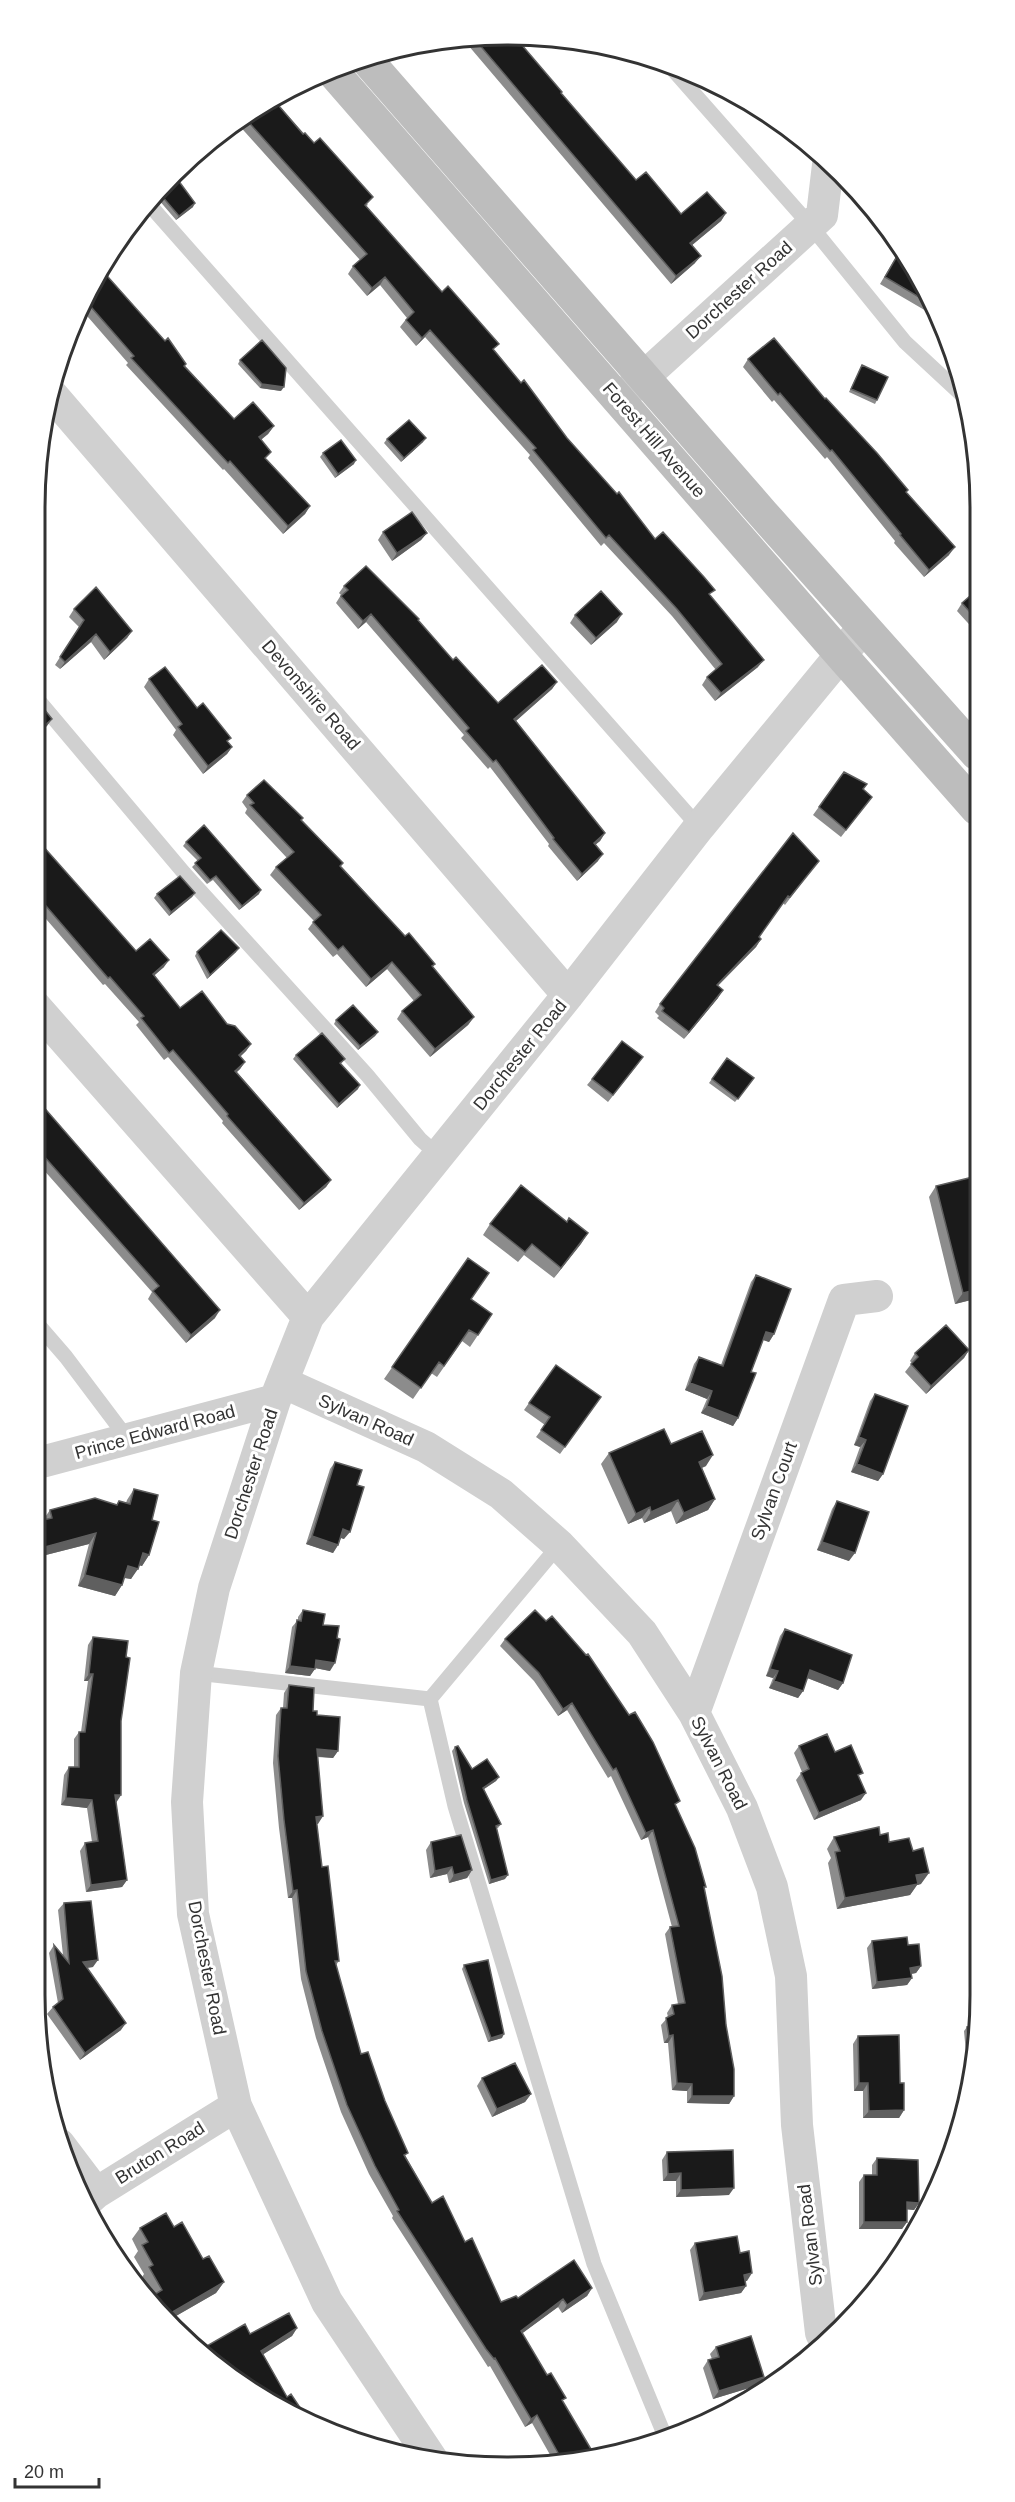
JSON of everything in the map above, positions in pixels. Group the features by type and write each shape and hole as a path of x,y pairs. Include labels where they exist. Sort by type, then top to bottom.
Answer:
{"main road":[{"name":"Forest Hill Avenue","path":"372,66 863,628 970,746"},
{"name":"Forest Hill Avenue","path":"338,78 970,801"}],"street":[{"name":"Dorchester Road","path":"619,399 822,215 827,173"},
{"name":"Devonshire Road","path":"58,402 568,995"},
{"name":"Dorchester Road","path":"426,2449 327,2302 236,2106 193,1914 187,1802 196,1673 214,1588 278,1391 308,1317 568,995 699,827 863,628"},
{"path":"45,1018 308,1317"},
{"name":"Sylvan Court","path":"694,1713 844,1300 877,1296"},
{"name":"Sylvan Road","path":"278,1391 426,1447 501,1494 559,1545 642,1634 694,1713 742,1808 772,1887 791,1976 796,2125 822,2334"},
{"name":"Prince Edward Road","path":"45,1461 278,1391"},
{"name":"Bruton Road","path":"92,2197 236,2106"}],"lane":[{"path":"681,79 810,225 905,342 953,386"},
{"path":"154,210 699,827"},
{"path":"45,707 184,873 367,1075 420,1139 438,1155"},
{"path":"45,1333 127,1438"},
{"path":"430,1699 559,1545"},
{"path":"196,1673 430,1699"},
{"path":"430,1699 455,1806 594,2264 662,2430"}],"building":[{"path":"522,45 636,180 646,172 681,214 707,192 726,213 690,243 701,256 676,276 480,46"},
{"path":"279,106 303,134 305,133 314,143 320,138 373,197 365,205 442,292 448,286 499,344 493,349 521,383 524,380 567,438 617,494 619,492 655,539 663,532 704,577 715,590 709,594 764,660 721,693 707,677 722,664 677,609 609,535 606,538 533,450 536,448 430,330 422,338 406,320 414,312 385,277 372,288 353,266 367,254 250,124"},
{"path":"179,181 195,203 179,216 164,198"},
{"path":"896,258 919,297 885,277"},
{"path":"107,276 165,341 168,338 186,364 184,366 234,419 253,402 274,426 259,437 271,452 265,458 310,506 288,526 230,461 228,463 131,358 134,356 91,307"},
{"path":"774,338 825,399 877,453 908,490 906,492 955,547 929,570 832,450 830,451 780,393 778,395 748,359"},
{"path":"262,340 286,368 284,387 262,384 240,360"},
{"path":"862,365 888,377 877,400 851,389"},
{"path":"409,420 426,438 404,458 387,439"},
{"path":"341,440 356,460 338,474 323,453"},
{"path":"412,512 427,533 397,553 383,532"},
{"path":"366,566 419,619 453,660 456,657 498,703 542,665 557,682 514,719 605,833 594,843 603,854 582,874 553,839 496,760 493,762 466,731 469,728 371,614 363,621 341,596 348,590 344,586"},
{"path":"96,587 132,631 110,652 96,634 65,662 60,657 84,620 74,609"},
{"path":"601,591 622,614 596,638 575,615"},
{"path":"970,596 970,612 962,603"},
{"path":"165,667 197,708 203,703 231,738 227,741 232,747 208,766 178,727 182,724 149,679"},
{"path":"45,710 52,719 45,725"},
{"path":"844,772 867,784 863,789 872,797 846,830 819,807"},
{"path":"264,780 303,818 301,820 343,863 340,866 405,936 409,933 435,964 432,966 474,1017 435,1049 402,1011 421,995 392,962 371,979 343,946 338,950 313,922 321,915 276,867 294,852 250,805 254,803 247,795"},
{"path":"204,825 261,890 242,906 216,876 210,880 195,863 201,858 186,842"},
{"path":"793,833 819,861 790,897 788,896 759,937 761,939 717,985 723,990 689,1032 662,1011 664,1008 660,1004"},
{"path":"45,848 136,951 150,939 169,960 153,974 180,1008 202,991 227,1024 235,1026 251,1044 239,1055 245,1062 235,1071 331,1180 304,1203 227,1116 228,1114 173,1050 169,1053 141,1018 144,1016 110,977 108,978 45,905"},
{"path":"180,876 195,893 171,912 157,894"},
{"path":"221,930 239,948 210,975 197,952"},
{"path":"353,1005 378,1032 360,1046 336,1020"},
{"path":"322,1033 345,1059 340,1063 360,1085 339,1104 296,1055"},
{"path":"622,1041 643,1057 613,1095 592,1079"},
{"path":"727,1058 754,1078 738,1099 712,1079"},
{"path":"45,1109 220,1310 191,1335 153,1291 159,1286 45,1157"},
{"path":"970,1178 970,1291 963,1293 936,1186"},
{"path":"521,1185 567,1222 569,1218 588,1233 561,1268 532,1244 525,1252 490,1224"},
{"path":"468,1258 489,1273 471,1299 492,1314 478,1335 469,1330 444,1366 439,1362 421,1388 392,1367"},
{"path":"756,1275 791,1289 774,1334 766,1332 751,1372 756,1373 738,1418 707,1406 712,1391 690,1383 699,1357 723,1366"},
{"path":"946,1325 969,1350 931,1386 911,1364 918,1357 915,1353"},
{"path":"556,1365 601,1397 565,1447 541,1430 550,1417 529,1403"},
{"path":"875,1394 908,1406 883,1474 857,1464 866,1440 859,1437"},
{"path":"664,1429 671,1444 702,1431 713,1455 699,1462 715,1499 684,1513 678,1500 651,1512 650,1507 636,1514 609,1453"},
{"path":"335,1462 362,1470 357,1485 364,1487 350,1532 343,1529 338,1545 312,1536"},
{"path":"134,1489 158,1495 152,1520 159,1522 149,1555 143,1553 138,1569 128,1566 122,1585 85,1575 96,1533 45,1547 45,1520 52,1518 50,1510 95,1498 117,1505 119,1501 130,1504"},
{"path":"837,1501 869,1512 855,1553 822,1542"},
{"path":"303,1610 325,1614 323,1625 339,1626 337,1638 340,1639 335,1663 316,1660 315,1669 290,1666 297,1620 301,1621"},
{"path":"535,1610 546,1621 552,1616 586,1655 588,1654 629,1715 635,1712 653,1742 680,1801 675,1804 695,1848 706,1887 704,1887 722,1976 726,2025 734,2069 734,2096 692,2096 692,2084 677,2083 673,2035 669,2036 666,2018 674,2014 672,2005 685,2003 670,1927 679,1926 653,1830 646,1833 616,1768 613,1770 572,1703 563,1709 539,1673 505,1639"},
{"path":"785,1629 852,1655 843,1683 810,1670 803,1691 774,1681 778,1671 770,1669"},
{"path":"93,1637 128,1641 126,1657 130,1658 121,1721 121,1795 115,1795 127,1880 91,1885 85,1843 98,1841 92,1800 66,1798 69,1767 79,1767 79,1732 85,1732 93,1674 89,1674"},
{"path":"289,1685 314,1688 313,1711 317,1711 317,1715 340,1717 338,1751 317,1749 323,1816 316,1817 322,1867 328,1866 339,1961 335,1961 361,2054 368,2052 385,2101 408,2153 404,2155 432,2203 443,2196 465,2242 472,2238 501,2302 516,2296 518,2298 574,2260 592,2288 567,2305 563,2299 521,2331 547,2375 551,2373 566,2398 562,2400 591,2449 559,2454 537,2415 531,2419 495,2358 486,2349 397,2211 399,2210 375,2166 347,2105 322,2031 306,1971 297,1890 293,1891 278,1756 281,1708 287,1708"},
{"path":"827,1734 835,1752 851,1745 863,1773 858,1775 866,1793 819,1813 801,1773 809,1769 799,1746"},
{"path":"458,1746 472,1769 487,1759 499,1777 483,1788 501,1824 496,1826 508,1875 491,1880 467,1800 455,1747"},
{"path":"879,1827 880,1835 888,1833 889,1842 909,1838 913,1851 923,1848 929,1873 916,1875 918,1884 845,1898 835,1852 840,1851 834,1837"},
{"path":"461,1835 472,1870 454,1875 452,1867 435,1871 431,1842"},
{"path":"91,1901 98,1960 83,1962 126,2023 85,2053 53,2007 63,1999 54,1945 69,1963 64,1903"},
{"path":"907,1937 908,1945 919,1944 921,1966 910,1968 912,1978 877,1982 872,1941"},
{"path":"488,1960 504,2034 491,2038 464,1965"},
{"path":"899,2035 900,2083 904,2083 904,2110 869,2111 868,2083 859,2083 858,2036"},
{"path":"515,2063 531,2094 497,2109 482,2078"},
{"path":"733,2150 734,2188 681,2190 681,2173 668,2174 667,2152"},
{"path":"877,2158 918,2160 919,2203 907,2202 907,2222 864,2222 864,2175 877,2175"},
{"path":"166,2213 174,2227 182,2222 203,2259 209,2256 224,2282 172,2312 156,2294 162,2290 149,2267 153,2265 142,2245 148,2242 140,2228"},
{"path":"737,2236 740,2253 749,2251 752,2273 744,2275 746,2286 704,2293 695,2243"},
{"path":"289,2313 297,2328 261,2351 287,2397 291,2394 300,2407 251,2379 207,2346 245,2324 250,2334"},
{"path":"751,2336 764,2377 719,2391 708,2360 719,2357 716,2347"}]}
